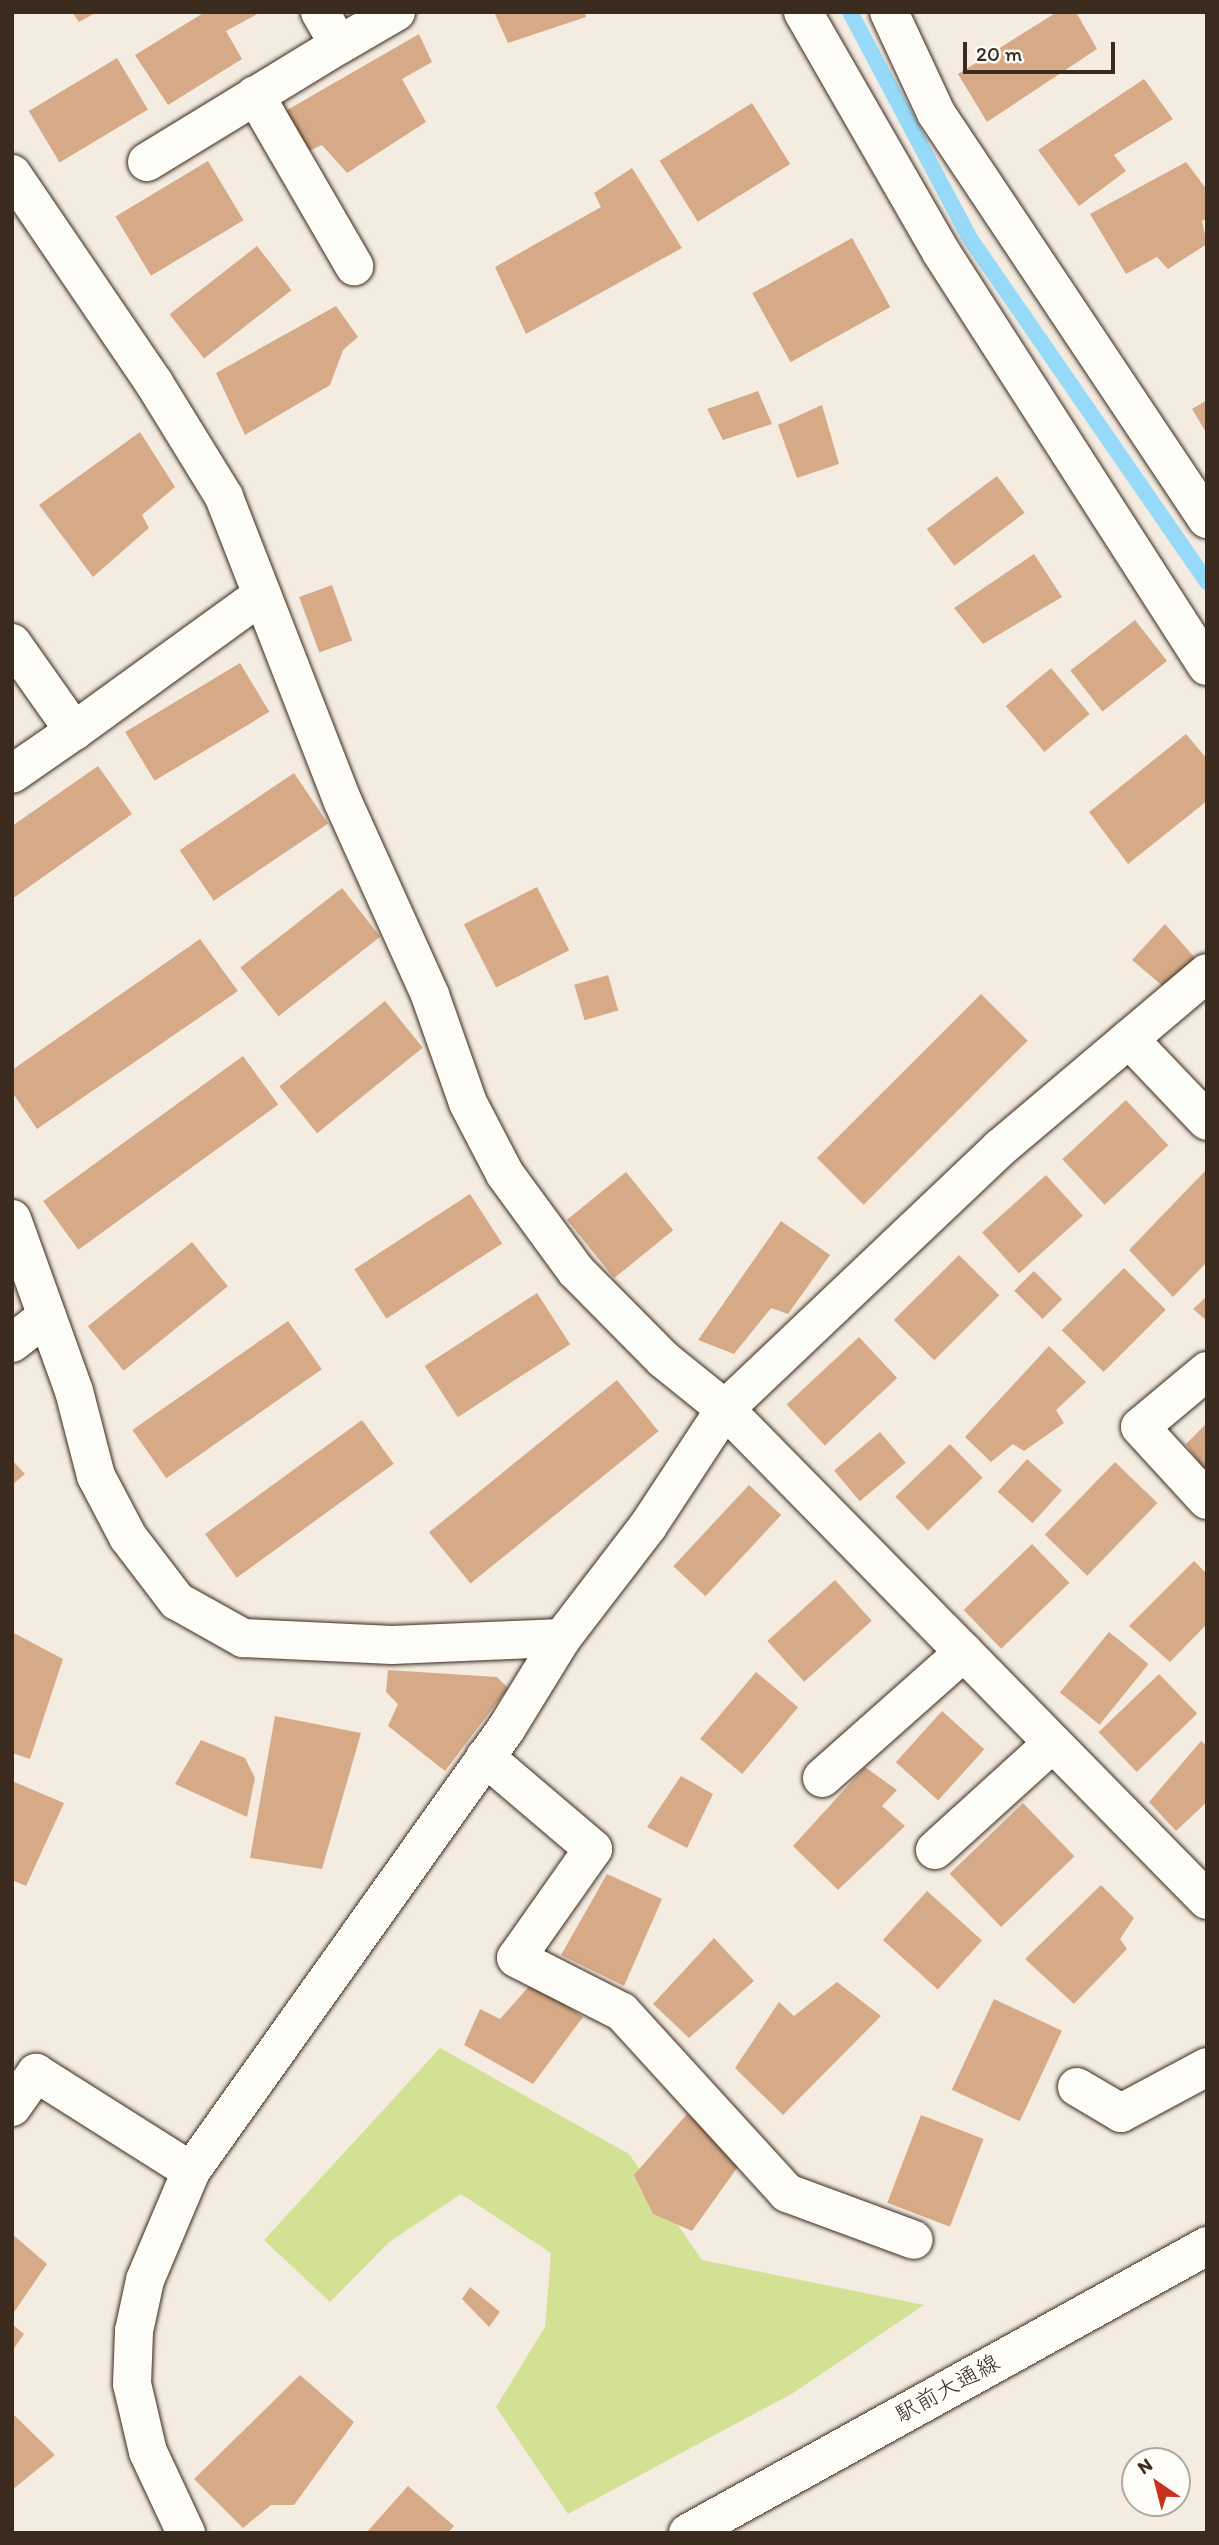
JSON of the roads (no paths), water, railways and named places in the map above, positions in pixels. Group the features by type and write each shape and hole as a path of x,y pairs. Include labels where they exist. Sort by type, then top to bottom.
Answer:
{"street":[{"path":"320,12 339,45"},
{"path":"147,162 396,12"},
{"path":"803,12 941,252 1207,666"},
{"path":"889,12 936,113 1207,519"},
{"path":"255,95 355,266"},
{"path":"12,174 154,383 224,498 342,802 430,995 468,1104 505,1174 576,1271 663,1359 725,1409 1207,1900"},
{"path":"12,774 262,595"},
{"path":"12,643 74,731"},
{"path":"186,2533 148,2452 132,2384 134,2331 145,2280 191,2171 485,1758 562,1638 648,1526 725,1409 1000,1148 1207,973"},
{"path":"1129,1039 1207,1121"},
{"path":"12,1219 74,1391 96,1476 128,1537 177,1601 243,1637 392,1646 562,1638"},
{"path":"12,1343 47,1316"},
{"path":"1207,1371 1140,1427 1207,1500"},
{"path":"822,1777 964,1652"},
{"path":"935,1850 1053,1743"},
{"path":"485,1758 593,1849 516,1958 622,2012 787,2193 914,2240"},
{"path":"1077,2087 1121,2113 1207,2067"},
{"path":"12,2108 36,2073 191,2171"},
{"name":"駅前大通線","path":"688,2533 1207,2246"}],"waterway":[{"path":"850,12 969,237 1207,582"}]}
